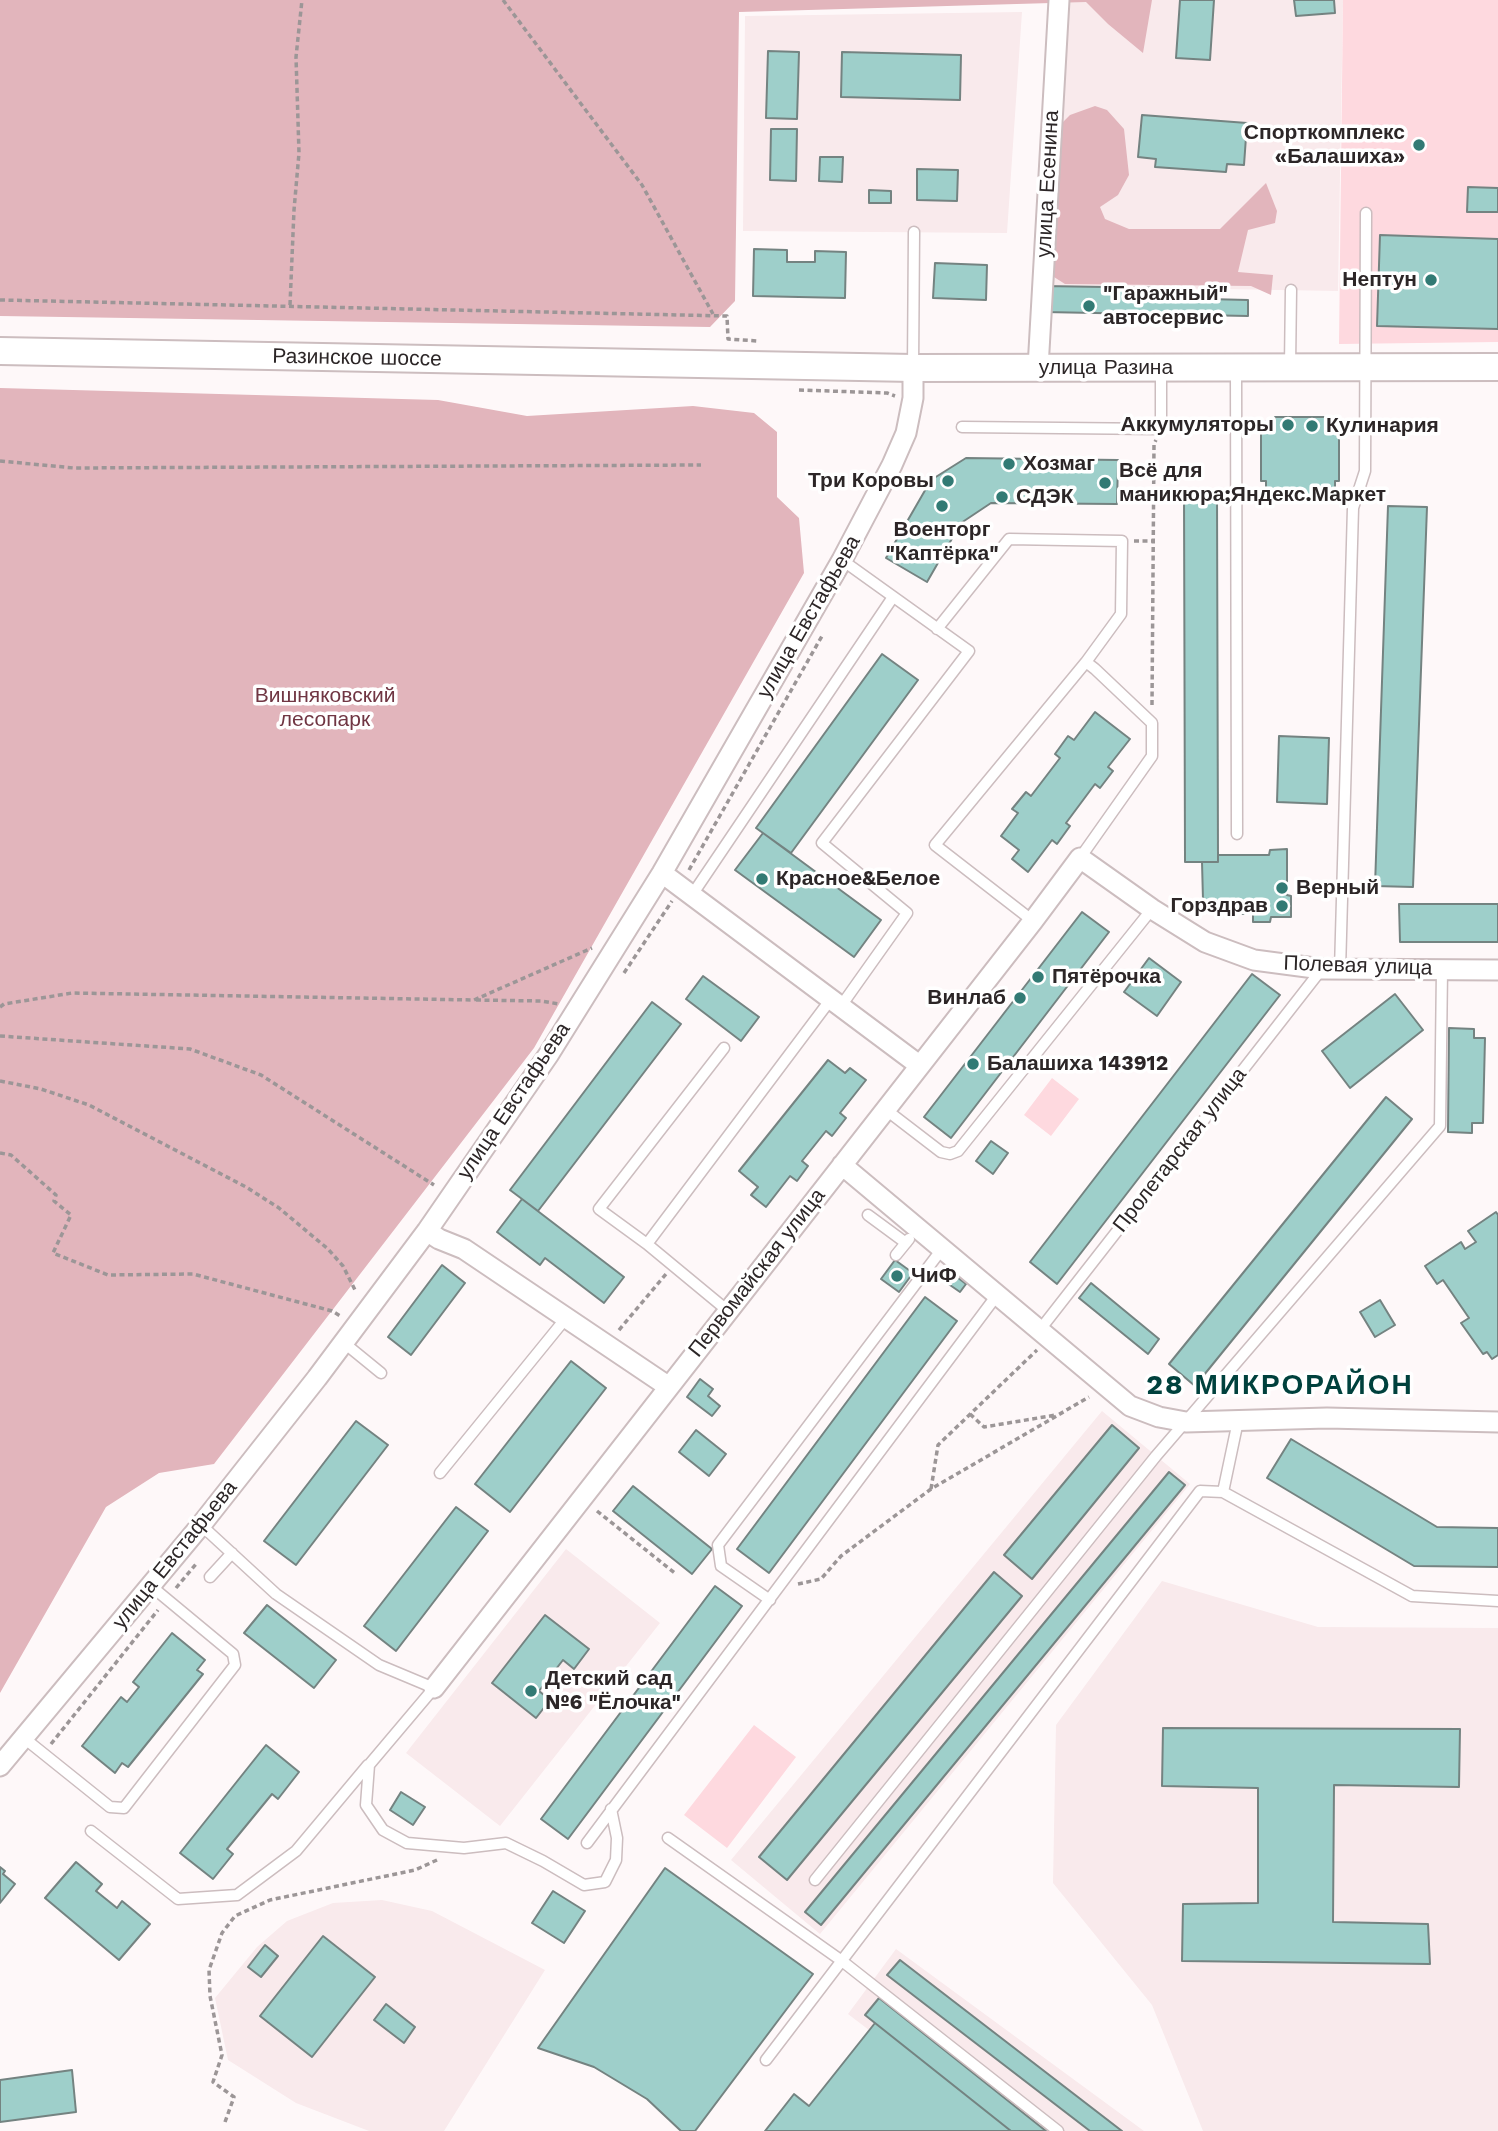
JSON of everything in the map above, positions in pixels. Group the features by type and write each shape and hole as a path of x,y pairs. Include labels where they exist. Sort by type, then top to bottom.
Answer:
{"main road":[{"name":"Разинское шоссе","path":"0,351 713,364"},
{"name":"улица Разина","path":"713,364 913,368 1498,367"}],"street":[{"name":"улица Есенина","path":"1038,368 1059,0"},
{"name":"улица Евстафьева","path":"0,1766 201,1525 357,1324 427,1231 549,1054 662,873 842,560 906,433 913,398 913,368"},
{"name":"Полевая улица","path":"1080,858 1152,909 1205,942 1254,960 1331,970 1498,970"},
{"name":"Первомайская улица","path":"434,1688 1080,858"},
{"path":"662,873 919,1065"},
{"path":"842,1165 912,1236 942,1249 1130,1406 1159,1417 1186,1422 1327,1418 1497,1422"},
{"path":"427,1231 464,1249 668,1387"}],"lane":[{"path":"1331,970 1353,508 1365,471 1366,213"},
{"path":"913,368 914,232"},
{"path":"1290,368 1291,290"},
{"path":"962,427 1161,429 1161,368"},
{"path":"1236,368 1237,835"},
{"path":"937,629 1009,539 1122,541 1121,614 1086,662 935,845 1033,921"},
{"path":"647,1244 907,913 822,844 969,651 842,560"},
{"path":"692,895 893,597"},
{"path":"1080,858 1152,756 1152,723 1086,662"},
{"path":"885,1109 941,1152 950,1154 958,1151 1152,909"},
{"name":"Пролетарская улица","path":"1044,1335 1331,970"},
{"path":"815,1880 1186,1422 1440,1126 1442,970"},
{"path":"724,1048 599,1209 647,1244 728,1311"},
{"path":"868,1214 912,1236 896,1255"},
{"path":"770,1600 721,1566 718,1545 942,1249"},
{"path":"587,1843 997,1295"},
{"path":"440,1473 566,1318"},
{"path":"343,1342 381,1373"},
{"path":"1223,1492 1238,1421"},
{"path":"766,2060 1200,1491 1223,1492 1412,1596 1498,1601"},
{"path":"90,1831 178,1899 237,1895 296,1852 434,1688 379,1665 276,1594 201,1525"},
{"path":"210,1577 232,1553"},
{"path":"24,1738 110,1807 124,1808 235,1665 233,1654 151,1586"},
{"path":"369,1765 366,1805 383,1830 407,1843 464,1848 506,1843 584,1885 605,1882 616,1860 617,1838 611,1810"},
{"path":"668,1838 842,1961 1058,2131"}],"path":[{"path":"290,305 299,153 296,57 302,0"},
{"path":"503,0 642,185 713,315"},
{"path":"0,300 713,315 727,316 727,339 760,341"},
{"path":"820,391 887,393 901,398"},
{"path":"1152,723 1154,444 1161,429"},
{"path":"0,461 74,468 701,465"},
{"path":"474,1000 609,940 648,938"},
{"path":"0,1007 4,1004 72,993 541,1001 578,1007"},
{"path":"0,1036 190,1049 261,1075 434,1185"},
{"path":"0,1081 41,1089 89,1105 246,1187 279,1208 328,1249 343,1266 356,1290 360,1314 357,1324 332,1311 193,1274 108,1275 53,1253 71,1215 54,1201 56,1195 11,1154 0,1153"},
{"path":"607,1345 673,1266"},
{"path":"931,1489 938,1445 1044,1335"},
{"path":"786,1578 796,1584 821,1579 841,1556 931,1489 1106,1387"},
{"path":"970,1414 984,1427 1059,1415"},
{"path":"581,1499 676,1574"},
{"path":"225,2122 234,2097 213,2081 222,2055 210,1996 209,1970 222,1933 235,1916 270,1900 415,1870 464,1848"}],"shaded area":[{"path":"1067,0 1343,0 1338,291 1044,286"},
{"name":"Спорткомплекс «Балашиха»","path":"1343,0 1498,0 1498,342 1339,344"},
{"path":"1022,12 1007,233 743,231 745,16"},
{"path":"1052,1078 1079,1099 1051,1136 1024,1115"},
{"path":"1102,1411 1190,1484 820,1934 731,1860"},
{"name":"Детский сад №6 \"Ёлочка\"","path":"566,1549 660,1623 500,1826 406,1753"},
{"path":"1162,1581 1318,1627 1498,1628 1498,2131 1203,2131 1152,2005 1053,1883 1056,1725"},
{"path":"754,1725 796,1757 727,1848 684,1815"},
{"path":"382,1900 432,1911 545,1970 444,2131 369,2131 296,2103 228,2060 215,1998 257,1947 287,1921 333,1903"},
{"path":"896,1949 1144,2131 1001,2131 848,2014"}],"green space":[{"path":"0,0 1152,0 1143,53 1086,2 739,12 735,301 710,327 0,316"},
{"path":"1095,106 1107,110 1124,129 1129,175 1118,195 1100,207 1105,219 1129,229 1220,229 1266,183 1277,211 1275,223 1248,230 1238,272 1273,275 1271,295 1251,286 1065,284 1054,277 1048,264 1061,124 1070,115"},
{"name":"Вишняковский лесопарк","path":"0,388 438,400 527,416 693,406 754,413 777,432 777,497 799,518 804,573 534,1048 214,1464 159,1473 106,1507 0,1693"}],"building":[{"path":"1180,0 1214,0 1210,60 1176,58"},
{"path":"1294,0 1334,0 1335,13 1296,16"},
{"path":"768,51 799,52 797,119 766,118"},
{"path":"842,52 961,55 960,100 841,97"},
{"path":"1142,115 1247,123 1244,165 1227,164 1226,172 1155,167 1156,159 1138,157"},
{"path":"771,129 797,129 796,181 770,180"},
{"path":"820,157 843,157 842,182 819,181"},
{"path":"917,169 958,170 957,201 917,200"},
{"path":"1468,187 1498,188 1498,212 1467,212"},
{"path":"869,190 891,191 891,203 869,203"},
{"path":"1380,235 1498,239 1498,329 1377,326"},
{"path":"754,249 787,250 787,262 815,262 815,251 846,252 845,298 753,296"},
{"path":"935,263 987,265 986,300 933,298"},
{"path":"1044,286 1167,288 1167,298 1248,300 1248,316 1044,312"},
{"path":"1275,417 1325,417 1325,421 1335,421 1335,431 1339,431 1339,481 1335,481 1335,491 1325,491 1325,495 1275,495 1275,491 1266,491 1266,481 1261,481 1261,431 1266,431 1265,422 1275,421"},
{"path":"966,458 1118,460 1117,504 991,503 961,523 927,582 886,558 931,480"},
{"path":"1184,491 1217,491 1218,862 1185,862"},
{"path":"1388,506 1427,507 1413,887 1375,886"},
{"path":"882,654 918,680 791,853 756,828"},
{"path":"1095,712 1130,739 1108,767 1113,771 1100,788 1095,784 1066,823 1070,826 1057,844 1052,840 1028,872 1012,859 1019,850 1001,836 1018,813 1012,809 1026,792 1031,796 1060,758 1055,754 1068,736 1074,740"},
{"path":"1279,736 1329,738 1327,804 1277,802"},
{"path":"763,833 881,920 854,957 735,870"},
{"path":"1287,849 1287,895 1291,896 1291,917 1271,917 1270,922 1253,922 1253,914 1228,914 1228,900 1203,900 1202,862 1218,862 1218,855 1269,855 1270,850"},
{"path":"1399,904 1498,904 1498,942 1400,942"},
{"path":"1082,912 1109,932 951,1138 924,1117"},
{"path":"1149,958 1181,982 1157,1016 1124,992"},
{"path":"1252,974 1280,995 1057,1284 1030,1262"},
{"path":"703,976 759,1017 741,1041 686,999"},
{"path":"1395,994 1423,1030 1350,1088 1322,1051"},
{"path":"652,1002 681,1024 538,1211 510,1190"},
{"path":"1449,1028 1474,1029 1474,1038 1485,1038 1483,1123 1472,1123 1472,1133 1448,1132"},
{"path":"828,1060 845,1073 850,1068 866,1080 840,1113 846,1118 832,1136 826,1131 802,1161 808,1166 797,1181 790,1176 766,1207 751,1195 758,1187 739,1171"},
{"path":"1386,1097 1412,1119 1195,1386 1169,1364"},
{"path":"991,1141 1008,1153 993,1174 976,1161"},
{"path":"522,1199 624,1277 604,1303 545,1258 540,1265 497,1232"},
{"path":"1496,1212 1498,1355 1492,1359 1487,1352 1483,1354 1461,1323 1469,1318 1443,1280 1437,1284 1425,1266 1461,1242 1465,1249 1476,1242 1468,1231"},
{"name":"ЧиФ","path":"895,1260 913,1273 899,1292 881,1279"},
{"path":"442,1265 465,1283 411,1355 388,1337"},
{"path":"953,1274 966,1284 960,1292 947,1283"},
{"path":"1091,1283 1159,1339 1148,1354 1079,1298"},
{"path":"925,1297 957,1321 769,1573 737,1549"},
{"path":"1380,1300 1395,1325 1375,1337 1360,1312"},
{"path":"571,1361 606,1388 510,1512 475,1484"},
{"path":"700,1379 713,1389 708,1396 720,1406 712,1416 687,1397"},
{"path":"356,1421 388,1445 296,1565 264,1541"},
{"path":"1112,1425 1139,1448 1032,1579 1004,1555"},
{"path":"696,1430 726,1454 709,1476 679,1452"},
{"path":"1291,1439 1437,1527 1498,1528 1498,1567 1414,1566 1267,1478"},
{"path":"1169,1472 1185,1485 821,1925 805,1912"},
{"path":"633,1486 712,1549 692,1574 613,1511"},
{"path":"456,1507 488,1531 396,1651 364,1626"},
{"path":"994,1572 1022,1596 787,1880 759,1857"},
{"path":"715,1586 742,1606 568,1839 541,1819"},
{"path":"267,1605 336,1660 314,1688 244,1633"},
{"path":"545,1615 589,1649 574,1669 563,1660 539,1691 550,1700 536,1718 492,1683"},
{"path":"172,1633 205,1660 197,1670 203,1674 128,1767 122,1763 115,1773 82,1746 121,1697 127,1702 139,1687 133,1682"},
{"path":"1163,1728 1460,1729 1459,1787 1334,1785 1333,1922 1428,1924 1430,1964 1182,1961 1183,1904 1258,1903 1258,1788 1162,1786"},
{"path":"266,1745 299,1772 278,1799 272,1794 227,1849 233,1854 213,1879 180,1853"},
{"path":"401,1792 425,1807 413,1825 390,1810"},
{"path":"76,1862 102,1884 96,1891 117,1908 122,1901 150,1924 119,1960 45,1898"},
{"path":"0,1867 5,1871 3,1874 15,1884 0,1903"},
{"path":"665,1868 813,1974 695,2131 681,2131 647,2099 594,2067 538,2048"},
{"path":"553,1891 585,1911 564,1943 532,1923"},
{"path":"323,1936 375,1977 312,2057 260,2016"},
{"path":"265,1945 278,1956 261,1977 248,1967"},
{"path":"900,1960 1122,2131 1090,2131 887,1975"},
{"path":"879,1998 1046,2131 1011,2131 875,2023 865,2015"},
{"path":"386,2004 415,2027 404,2043 374,2020"},
{"path":"875,2023 1011,2131 765,2131 794,2094 809,2106"},
{"path":"72,2070 76,2112 0,2122 0,2080"}],"place":[{"name":"Спорткомплекс «Балашиха»","path":"1419,145"},
{"name":"Нептун","path":"1431,280"},
{"name":"\"Гаражный\" автосервис","path":"1089,306"},
{"name":"Аккумуляторы","path":"1288,425"},
{"name":"Кулинария","path":"1312,426"},
{"name":"Хозмаг","path":"1009,464"},
{"name":"Три Коровы","path":"948,481"},
{"name":"Всё для маникюра;Яндекс.Маркет","path":"1105,483"},
{"name":"СДЭК","path":"1002,497"},
{"name":"Военторг \"Каптёрка\"","path":"942,506"},
{"name":"Красное&Белое","path":"762,879"},
{"name":"Верный","path":"1282,888"},
{"name":"Горздрав","path":"1282,906"},
{"name":"Пятёрочка","path":"1038,977"},
{"name":"Винлаб","path":"1020,998"},
{"name":"Балашиха 143912","path":"973,1064"},
{"name":"ЧиФ","path":"897,1276"},
{"name":"Детский сад №6 \"Ёлочка\"","path":"531,1691"}],"district":[{"name":"28 МИКРОРАЙОН","path":"1280,1386"}]}
